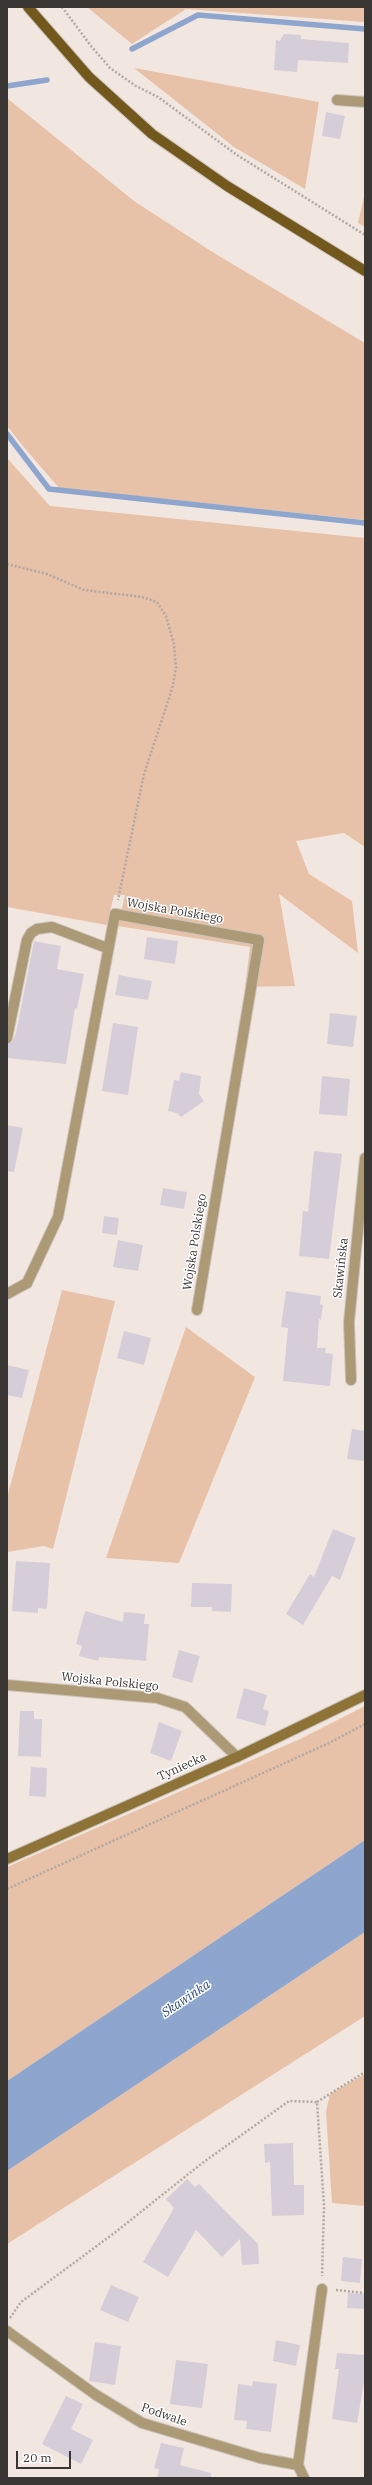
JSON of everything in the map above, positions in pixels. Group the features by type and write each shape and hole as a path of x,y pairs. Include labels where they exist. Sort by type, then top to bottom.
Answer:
{"main road":[{"path":"28,7 89,77 152,134 226,186 365,270"}],"street":[{"path":"337,100 365,102"},
{"name":"Wojska Polskiego","path":"7,1294 27,1283 58,1217 107,948 115,914 259,940 197,1310"},
{"path":"7,1038 27,940 31,933 37,929 52,928 107,948"},
{"name":"Skawińska","path":"350,1380 349,1322 365,1158"},
{"name":"Wojska Polskiego","path":"7,1685 157,1698 185,1707 237,1757"},
{"name":"Tyniecka","path":"7,1859 237,1757 365,1695"},
{"path":"304,2478 298,2465 322,2289"},
{"name":"Podwale","path":"7,2332 96,2395 142,2423 260,2458 298,2465"}],"path":[{"path":"62,7 91,46 110,68 136,86 158,97 237,155 365,235"},
{"path":"7,564 47,574 84,590 142,597 158,602 166,616 174,644 176,668 172,689 144,774 115,914"},
{"path":"7,1889 329,1743 365,1724"},
{"path":"7,2324 21,2302 117,2231 201,2164 289,2101 317,2102 365,2072"},
{"path":"317,2102 324,2206 322,2289 365,2293"}],"shaded area":[{"path":"87,7 365,7 365,22 186,9 132,44"},
{"path":"134,68 319,102 305,189 234,147"},
{"path":"7,98 134,201 214,253 365,343 365,520 59,488 22,445 7,426"},
{"path":"365,192 365,227 358,223"},
{"path":"7,458 50,506 365,538 365,847 344,833 296,841 309,874 352,901 358,953 279,894 295,986 245,987 250,947 118,926 125,895 114,895 107,925 7,907"},
{"path":"62,1290 115,1301 53,1549 44,1546 7,1552 7,1498"},
{"path":"186,1327 255,1377 179,1563 106,1558"},
{"path":"365,1706 365,1840 7,2081 7,1867 300,1739"},
{"path":"365,1932 365,2016 7,2244 7,2171"},
{"path":"365,2074 365,2206 332,2203 326,2112 330,2094"}],"water":[{"name":"Skawinka","path":"365,1840 365,1932 7,2171 7,2081"}],"building":[{"path":"284,34 301,35 301,39 349,43 348,63 298,60 297,72 274,70 276,40 280,41"},
{"path":"326,112 345,116 340,139 322,136"},
{"path":"147,937 178,941 175,964 144,959"},
{"path":"34,941 61,946 57,969 84,974 77,1009 75,1008 66,1064 7,1058 7,1044 12,1042 16,1033"},
{"path":"119,975 152,981 148,1000 115,995"},
{"path":"330,1013 357,1016 353,1047 327,1044"},
{"path":"113,1023 138,1027 128,1095 102,1091"},
{"path":"181,1072 201,1076 199,1094 204,1101 181,1117 177,1113 168,1111 174,1080 179,1081"},
{"path":"322,1076 350,1079 347,1116 319,1114"},
{"path":"7,1125 23,1128 14,1172 7,1171"},
{"path":"314,1151 342,1154 329,1259 299,1256 303,1211 308,1212"},
{"path":"163,1188 187,1192 184,1209 160,1205"},
{"path":"104,1216 119,1218 117,1235 102,1233"},
{"path":"118,1240 143,1245 138,1271 113,1267"},
{"path":"286,1291 321,1296 320,1304 323,1305 321,1320 319,1319 317,1348 326,1348 325,1353 333,1354 330,1386 283,1381 288,1328 281,1327"},
{"path":"124,1331 151,1338 144,1365 117,1358"},
{"path":"7,1365 29,1370 22,1398 7,1395"},
{"path":"352,1429 365,1431 365,1461 347,1459"},
{"path":"333,1529 356,1538 340,1580 332,1576 303,1625 286,1614 310,1574 314,1577"},
{"path":"16,1561 50,1563 47,1609 38,1608 38,1613 12,1611"},
{"path":"192,1583 232,1584 231,1612 212,1611 212,1607 191,1607"},
{"path":"85,1611 123,1622 124,1612 145,1614 144,1624 149,1624 146,1661 99,1657 98,1661 79,1656 82,1646 76,1644"},
{"path":"179,1650 200,1656 192,1683 172,1677"},
{"path":"244,1688 267,1695 263,1709 269,1711 265,1726 236,1718"},
{"path":"20,1711 34,1711 34,1719 42,1719 41,1757 18,1756"},
{"path":"159,1722 182,1731 171,1761 150,1753"},
{"path":"31,1767 47,1768 46,1797 29,1796"},
{"path":"293,2143 294,2185 304,2185 304,2215 272,2216 270,2162 265,2163 264,2144"},
{"path":"187,2179 195,2187 199,2184 258,2244 259,2264 242,2265 240,2239 222,2257 196,2230 168,2277 143,2262 174,2208 166,2199"},
{"path":"343,2257 362,2259 360,2283 341,2281"},
{"path":"111,2285 139,2297 128,2322 100,2310"},
{"path":"348,2293 365,2294 365,2309 347,2308"},
{"path":"276,2340 300,2345 296,2366 273,2361"},
{"path":"95,2342 121,2346 115,2385 89,2381"},
{"path":"337,2353 365,2355 365,2376 357,2423 332,2419 339,2369 335,2369"},
{"path":"176,2360 208,2364 202,2408 170,2404"},
{"path":"253,2381 277,2384 271,2432 246,2429 247,2421 234,2420 238,2384 252,2386"},
{"path":"66,2396 83,2404 71,2429 93,2440 81,2464 42,2444"},
{"path":"161,2443 184,2448 180,2465 211,2473 211,2478 157,2478 159,2469 154,2468"}],"waterway":[{"path":"132,49 198,15 365,29"},
{"path":"7,86 47,80"},
{"path":"7,434 49,489 365,523"}]}
